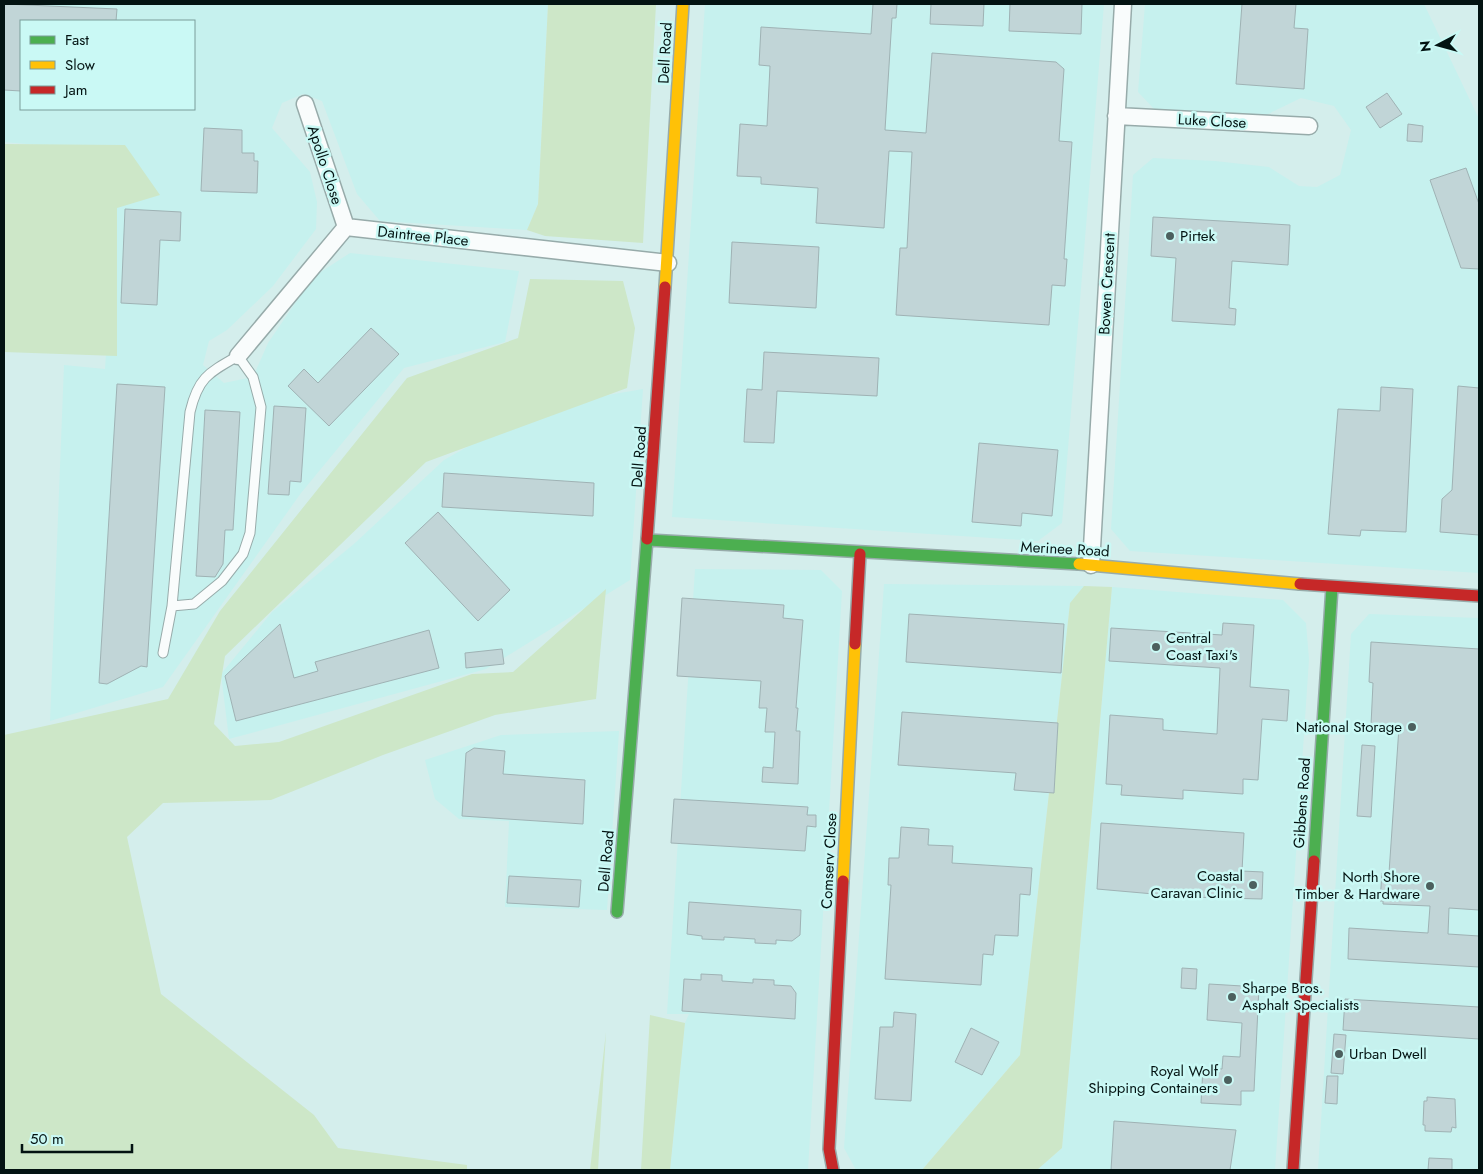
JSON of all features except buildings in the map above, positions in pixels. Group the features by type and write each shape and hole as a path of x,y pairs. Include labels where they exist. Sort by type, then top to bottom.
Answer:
{"street":[{"name":"Dell Road","path":"617,912 648,540 668,263 683,4"},
{"name":"Bowen Crescent","path":"1091,565 1123,4"},
{"name":"Apollo Close","path":"305,104 346,227"},
{"name":"Luke Close","path":"1116,116 1309,126"},
{"name":"Daintree Place","path":"346,227 668,263"},
{"path":"238,356 346,227"},
{"name":"Merinee Road","path":"648,540 860,554 1091,565 1332,587 1479,596"},
{"name":"Comserv Close","path":"833,1170 829,1149 860,554"},
{"name":"Gibbens Road","path":"1293,1170 1332,587"}],"lane":[{"path":"163,653 172,606 190,412 195,391 211,372 238,356 253,377 261,408 250,533 244,554 222,581 194,604 172,606"}],"shaded area":[{"path":"4,4 548,4 538,204 527,230 380,221 357,194 322,101 303,94 282,103 272,128 310,172 317,202 316,229 273,286 227,330 209,341 203,365 224,383 253,377 268,343 313,277 350,253 519,271 505,342 404,368 301,493 163,687 50,721 64,365 105,369 119,152 4,142"},
{"path":"705,4 1104,4 1062,523 1038,541 672,517"},
{"path":"1145,4 1424,4 1479,119 1479,573 1130,551 1111,529 1133,175 1153,158 1215,161 1269,167 1299,186 1317,187 1340,175 1351,130 1334,106 1301,98 1260,118 1156,111 1138,92"},
{"path":"643,389 630,580 486,669 229,739 221,674 272,612 355,543 444,460 538,407"},
{"path":"695,569 821,570 842,591 808,1170 670,1170 685,1023 689,1014 667,1014"},
{"path":"884,584 1084,586 1070,603 1020,1055 922,1170 856,1170 844,1148"},
{"path":"1112,587 1283,600 1306,623 1309,659 1275,1170 1037,1170 1062,1148"},
{"path":"1369,614 1479,618 1479,1170 1318,1170 1351,634"},
{"path":"619,731 607,910 505,907 509,821 459,819 435,799 425,760 501,735"}],"green space":[{"path":"548,4 656,4 643,243 545,236 527,230 538,204"},
{"path":"4,144 125,145 160,195 117,208 117,356 4,352"},
{"path":"530,279 623,281 635,328 627,388 426,462 225,656 214,724 235,746 279,742 472,674 513,672 606,589 596,699 495,715 383,755 271,800 163,803 127,837 161,994 314,1115 338,1148 467,1165 467,1170 4,1170 4,735 168,699 220,611 407,378 518,338"},
{"path":"1084,586 1112,587 1062,1148 1037,1170 922,1170 1020,1055 1070,603"},
{"path":"650,1015 685,1023 670,1170 641,1170"},
{"path":"606,1032 598,1170 590,1170"}],"traffic: fast":[{"path":"617,912 647,539"},
{"path":"648,540 1079,564"},
{"path":"1314,861 1332,587"}],"traffic: slow":[{"path":"665,287 683,4"},
{"path":"1079,564 1300,584"},
{"path":"843,881 855,644"}],"traffic: jam":[{"path":"647,539 665,287"},
{"path":"855,644 860,554"},
{"path":"1300,584 1479,596"},
{"path":"1293,1170 1314,861"},
{"path":"833,1170 829,1149 843,881"}],"place":[{"name":"Pirtek","path":"1170,236"},
{"name":"Central Coast Taxi's","path":"1156,647"},
{"name":"National Storage","path":"1412,727"},
{"name":"Coastal Caravan Clinic","path":"1253,885"},
{"name":"North Shore Timber & Hardware","path":"1430,886"},
{"name":"Sharpe Bros. Asphalt Specialists","path":"1232,997"},
{"name":"Urban Dwell","path":"1339,1054"},
{"name":"Royal Wolf Shipping Containers","path":"1228,1080"}]}
